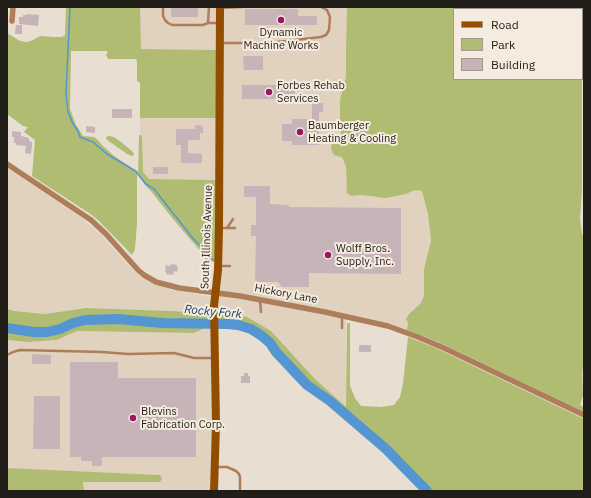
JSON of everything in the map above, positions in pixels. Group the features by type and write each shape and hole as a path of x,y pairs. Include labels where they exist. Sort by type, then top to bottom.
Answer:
{"main road":[{"name":"South Illinois Avenue","path":"214,491 216,424 214,309 223,228 220,8"}],"street":[{"path":"12,21 13,7"},
{"name":"Hickory Lane","path":"7,164 91,220 106,234 134,266 144,275 156,282 169,286 260,299 342,315 388,326 428,341 584,415"}],"lane":[{"path":"164,7 163,16 170,24 203,25 208,22 220,23"},
{"path":"208,7 208,22"},
{"path":"220,8 242,7"},
{"path":"220,44 269,43 321,37 326,35 330,30 330,17 327,10 321,7"},
{"path":"223,228 233,219"},
{"path":"223,228 235,228"},
{"path":"218,266 230,266"},
{"path":"260,299 260,312"},
{"path":"342,315 342,328"},
{"path":"7,355 20,350 128,354 174,353 194,358 215,358"},
{"path":"215,467 227,467 236,470 240,477 240,491"}],"shaded area":[{"path":"140,7 347,7 346,77 340,100 341,138 334,155 337,155 343,159 346,167 351,196 362,195 386,198 406,194 415,190 422,191 428,214 431,241 424,269 424,296 420,304 409,314 407,330 392,324 346,314 346,408 315,379 271,331 233,314 202,315 196,312 86,308 45,314 7,309 7,168 83,219 102,236 141,277 153,284 172,290 212,297 215,261 216,180 149,179 142,172 142,138 140,135 140,118 217,118 217,50 140,49"},
{"path":"205,328 211,328 213,421 210,491 84,491 83,482 160,482 162,479 160,475 7,468 7,340 28,342 57,340 77,331 194,333"}],"green space":[{"path":"66,7 140,7 141,49 217,50 217,118 140,118 140,83 137,81 137,61 135,59 108,59 106,55 108,51 71,51 70,109 76,125 83,136 94,137 97,139 114,156 137,172 137,223 135,249 132,255 98,220 32,176 35,140 24,132 28,127 23,126 7,114 7,33 20,41 26,42 40,36 62,37 65,35"},
{"path":"347,7 584,7 583,32 583,8 453,8 453,80 582,80 582,190 580,219 582,234 584,237 584,359 582,374 583,395 580,405 584,407 584,412 445,345 407,330 408,323 406,319 409,314 420,304 424,296 424,269 431,241 428,214 422,191 415,190 406,194 386,198 362,195 351,196 347,193 346,167 341,157 334,155 331,146 332,144 339,143 341,138 340,100 346,77"},
{"path":"139,135 141,135 142,138 143,172 149,179 216,180 215,261 210,263 205,259 202,253 138,175"},
{"path":"106,137 114,137 121,142 133,152 134,155 132,156 127,154 107,140"},
{"path":"86,308 196,312 202,315 211,315 211,328 205,328 194,333 77,331 57,340 28,342 7,340 7,309 45,314"},
{"path":"233,314 247,317 271,331 315,379 346,407 347,323 350,323 350,386 355,398 361,406 381,407 394,405 400,397 403,384 408,337 436,348 584,419 584,491 427,491 386,449 330,401 307,385 262,336 251,329 238,325 218,324 218,315"},
{"path":"7,468 160,475 162,479 160,482 83,482 84,491 7,491"}],"building":[{"path":"171,7 198,7 198,17 171,17"},
{"name":"Dynamic Machine Works","path":"245,9 298,9 298,16 317,16 317,25 245,25"},
{"path":"23,15 39,15 38,26 19,24 19,17 23,17"},
{"path":"16,25 22,25 22,34 15,34"},
{"path":"243,56 263,56 263,70 244,70"},
{"name":"Forbes Rehab Services","path":"288,82 295,82 295,99 242,99 242,85 288,85"},
{"name":"Baumberger Heating & Cooling","path":"312,103 323,103 323,112 319,112 319,145 292,145 292,141 282,141 282,124 292,124 292,119 312,119"},
{"path":"112,109 132,109 132,118 112,118"},
{"path":"195,125 203,126 203,133 200,133 200,140 188,140 188,153 202,154 202,163 181,163 181,145 176,145 176,129 195,129"},
{"path":"86,126 95,127 95,133 86,132"},
{"path":"12,131 21,132 21,136 29,138 29,141 32,142 31,154 25,153 26,146 16,145 16,143 14,143"},
{"path":"153,167 168,167 168,174 153,174"},
{"name":"Wolff Bros. Supply, Inc.","path":"244,186 270,186 270,204 289,205 289,207 401,208 401,274 309,273 309,287 282,287 278,282 258,282 255,280 256,236 251,236 251,225 256,225 256,197 244,197"},
{"path":"171,264 177,265 177,272 174,271 173,275 166,274 166,265 170,266"},
{"path":"359,345 371,345 371,352 359,352"},
{"path":"32,354 51,355 51,364 32,364"},
{"name":"Blevins Fabrication Corp.","path":"70,362 118,362 118,378 196,378 196,457 102,457 102,466 92,466 92,461 81,461 81,457 70,457"},
{"path":"244,373 248,373 248,376 250,376 250,383 241,383 241,376 244,376"},
{"path":"34,396 60,396 60,449 33,449"}],"waterway":[{"path":"70,7 66,94 68,112 80,137 93,142 107,154 137,172"},
{"path":"137,173 146,184 154,189 191,236 214,261"},
{"name":"Rocky Fork","path":"7,328 34,332 47,332 85,320 118,319 162,323 227,324 238,325 251,329 270,343 276,352 307,385 330,401 386,449 427,491"}],"place":[{"name":"Dynamic Machine Works","path":"281,20"},
{"name":"Forbes Rehab Services","path":"269,92"},
{"name":"Baumberger Heating & Cooling","path":"300,132"},
{"name":"Wolff Bros. Supply, Inc.","path":"328,255"},
{"name":"Blevins Fabrication Corp.","path":"133,418"}]}
